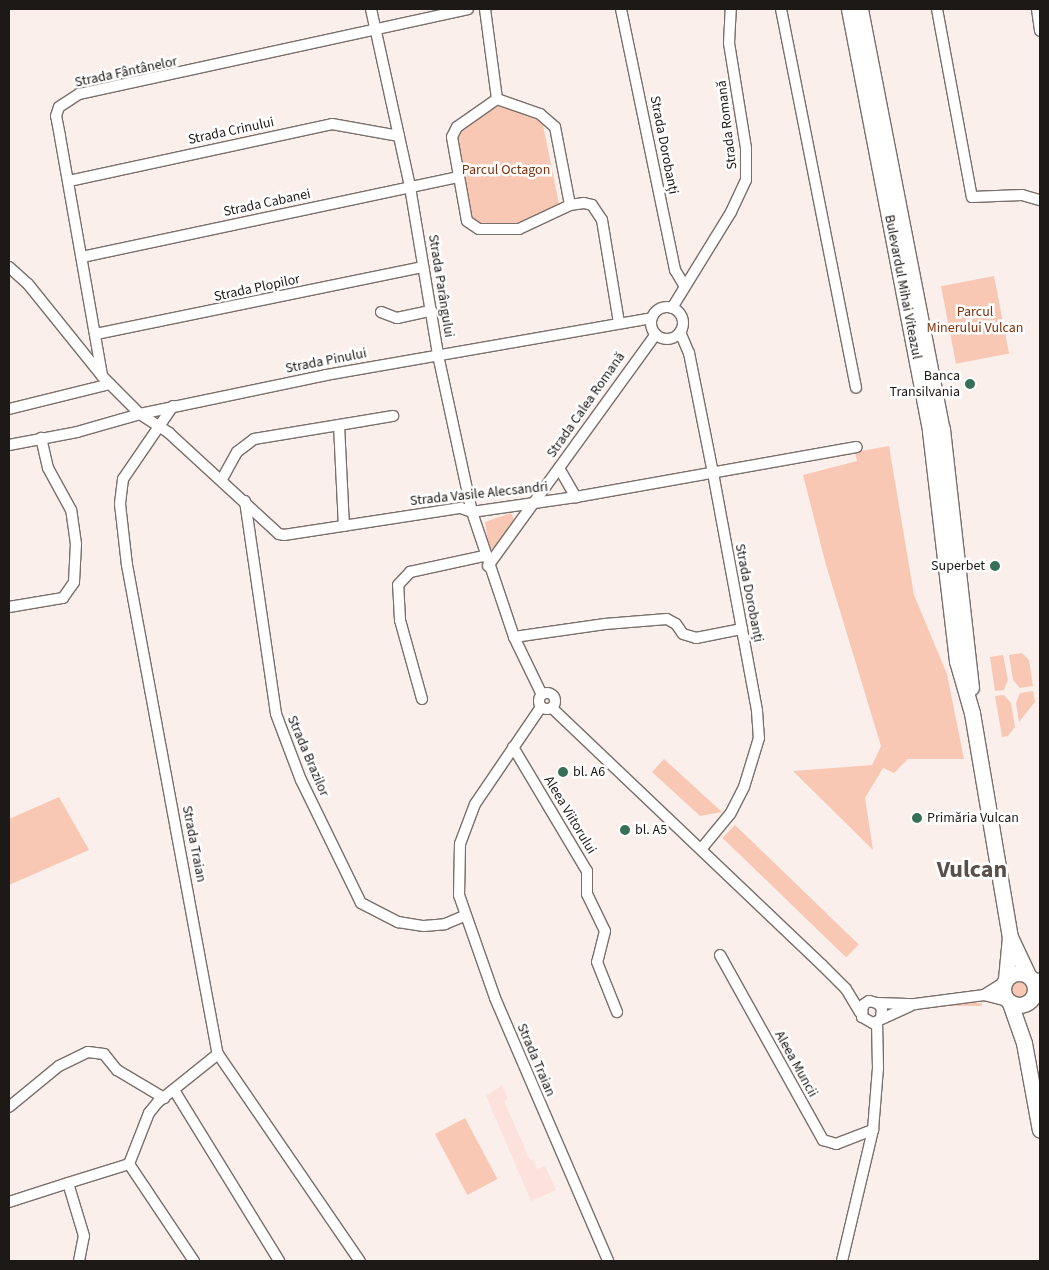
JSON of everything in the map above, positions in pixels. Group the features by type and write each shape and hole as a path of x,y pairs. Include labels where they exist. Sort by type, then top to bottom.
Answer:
{"main road":[{"name":"Bulevardul Mihai Viteazul","path":"849,9 930,431 957,661 972,713"},
{"name":"Bulevardul Mihai Viteazul","path":"860,9 942,428 969,659 972,713 1010,937 1005,981"},
{"name":"Bulevardul Mihai Viteazul","path":"1010,937 1033,977"},
{"path":"1024,1043 1036,987 1033,977 1016,973 1005,981 1003,993 1009,1002 1024,1043 1040,1130"},
{"path":"1009,1002 1020,1006 1034,999"}],"street":[{"name":"Strada Parângului","path":"371,9 410,187 438,354 472,512 486,561"},
{"name":"Strada Fântânelor","path":"102,376 56,116 59,107 67,100 79,94 376,31 468,9"},
{"path":"485,9 497,99"},
{"name":"Strada Dorobanți","path":"621,9 675,270 684,285"},
{"name":"Strada Romană","path":"672,308 684,285 731,212 746,180 746,148 729,43 731,9"},
{"path":"781,9 856,388"},
{"path":"937,9 972,197 1022,195 1040,200"},
{"path":"1038,9 1040,31"},
{"path":"497,99 457,127 452,145 467,221 479,229 519,229 570,205 584,203 592,205 602,220 618,323"},
{"path":"497,99 540,114 555,127 570,205"},
{"name":"Strada Crinului","path":"69,181 332,124 399,136"},
{"name":"Strada Cabanei","path":"82,257 458,178"},
{"name":"Strada Vasile Alecsandri","path":"9,266 28,284 102,376 140,414 160,426 245,501 278,534 290,536 462,508 472,512 532,504 857,447"},
{"name":"Strada Plopilor","path":"96,334 423,268"},
{"path":"662,308 672,308 682,318 680,332 668,340 655,334 651,318 662,308"},
{"path":"381,312 397,318 431,311"},
{"name":"Strada Pinului","path":"9,445 77,432 174,406 438,354 651,318"},
{"name":"Strada Dorobanți","path":"680,332 689,353 713,473 742,629 759,738 744,787 730,814 702,848"},
{"name":"Strada Calea Romană","path":"486,561 559,468 594,415 655,334"},
{"path":"9,409 110,384"},
{"name":"Strada Traian","path":"174,406 122,479 120,504 129,575 218,1054 360,1261"},
{"path":"222,480 237,452 254,439 393,416"},
{"path":"339,425 344,526"},
{"path":"9,607 63,598 74,582 76,544 71,510 48,468 41,438"},
{"path":"559,468 576,497"},
{"name":"Strada Brazilor","path":"245,501 276,714 301,780 361,903 398,922 424,926 445,924 464,916"},
{"path":"422,699 400,620 398,585 410,572 486,561 514,637 542,695"},
{"path":"514,637 605,624 667,619 676,624 683,634 696,638 742,629"},
{"path":"546,707 554,698 548,693 542,695 538,701 702,848 846,989 866,1022 877,1050"},
{"name":"Strada Traian","path":"546,707 513,747 475,804 460,844 459,895 464,916 495,998 608,1261"},
{"name":"Aleea Viitorului","path":"513,747 587,871 587,894 605,931 597,962 617,1012"},
{"name":"Aleea Muncii","path":"720,955 823,1140 836,1144 873,1130"},
{"path":"984,995 1005,981"},
{"path":"842,1261 873,1130 879,1020 882,1008 875,1002 846,989"},
{"path":"860,1012 863,1005 875,1002 914,1004 984,995 1009,1002"},
{"path":"866,1022 879,1020 914,1004"},
{"path":"9,1107 59,1066 88,1052 104,1054 117,1070 164,1098"},
{"path":"129,1164 149,1113 164,1098 218,1054"},
{"path":"174,1090 279,1261"},
{"path":"9,1202 129,1164"},
{"path":"129,1164 194,1261"},
{"path":"68,1183 84,1236 79,1261"}],"shaded area":[{"path":"502,1085 508,1099 504,1101 530,1160 533,1159 537,1169 545,1166 556,1190 531,1201 486,1096"}],"green space":[{"name":"Parcul Octagon","path":"495,105 542,120 559,204 519,225 484,226 471,220 456,145 459,131"},
{"name":"Parcul Minerului Vulcan","path":"994,276 1009,354 956,364 941,286"},
{"path":"889,446 914,595 947,674 964,759 908,759 894,773 883,768 865,798 873,850 793,771 872,765 881,746 826,565 803,475 857,461 855,452"},
{"path":"511,513 514,519 495,548 489,549 485,522"},
{"path":"1022,653 1029,660 1033,686 1020,688 1013,680 1009,655"},
{"path":"1003,655 1008,680 1004,690 995,691 990,657"},
{"path":"1033,691 1035,702 1019,722 1016,703 1020,693"},
{"path":"1004,695 1011,703 1015,727 1008,736 1002,737 995,696"},
{"path":"664,759 722,812 700,816 652,772"},
{"path":"59,797 89,850 9,885 9,819"},
{"path":"735,825 859,944 846,957 722,838"},
{"path":"1019,980 1026,983 1029,990 1026,997 1019,1000 1012,997 1009,990 1012,983"},
{"path":"899,1003 982,1003 982,1006 899,1006"},
{"path":"465,1118 497,1179 467,1195 435,1134"}],"place":[{"name":"Banca Transilvania","path":"970,384"},
{"name":"Superbet","path":"995,566"},
{"name":"bl. A6","path":"563,772"},
{"name":"Primăria Vulcan","path":"917,818"},
{"name":"bl. A5","path":"625,830"}],"district":[{"name":"Vulcan","path":"972,870"}]}
